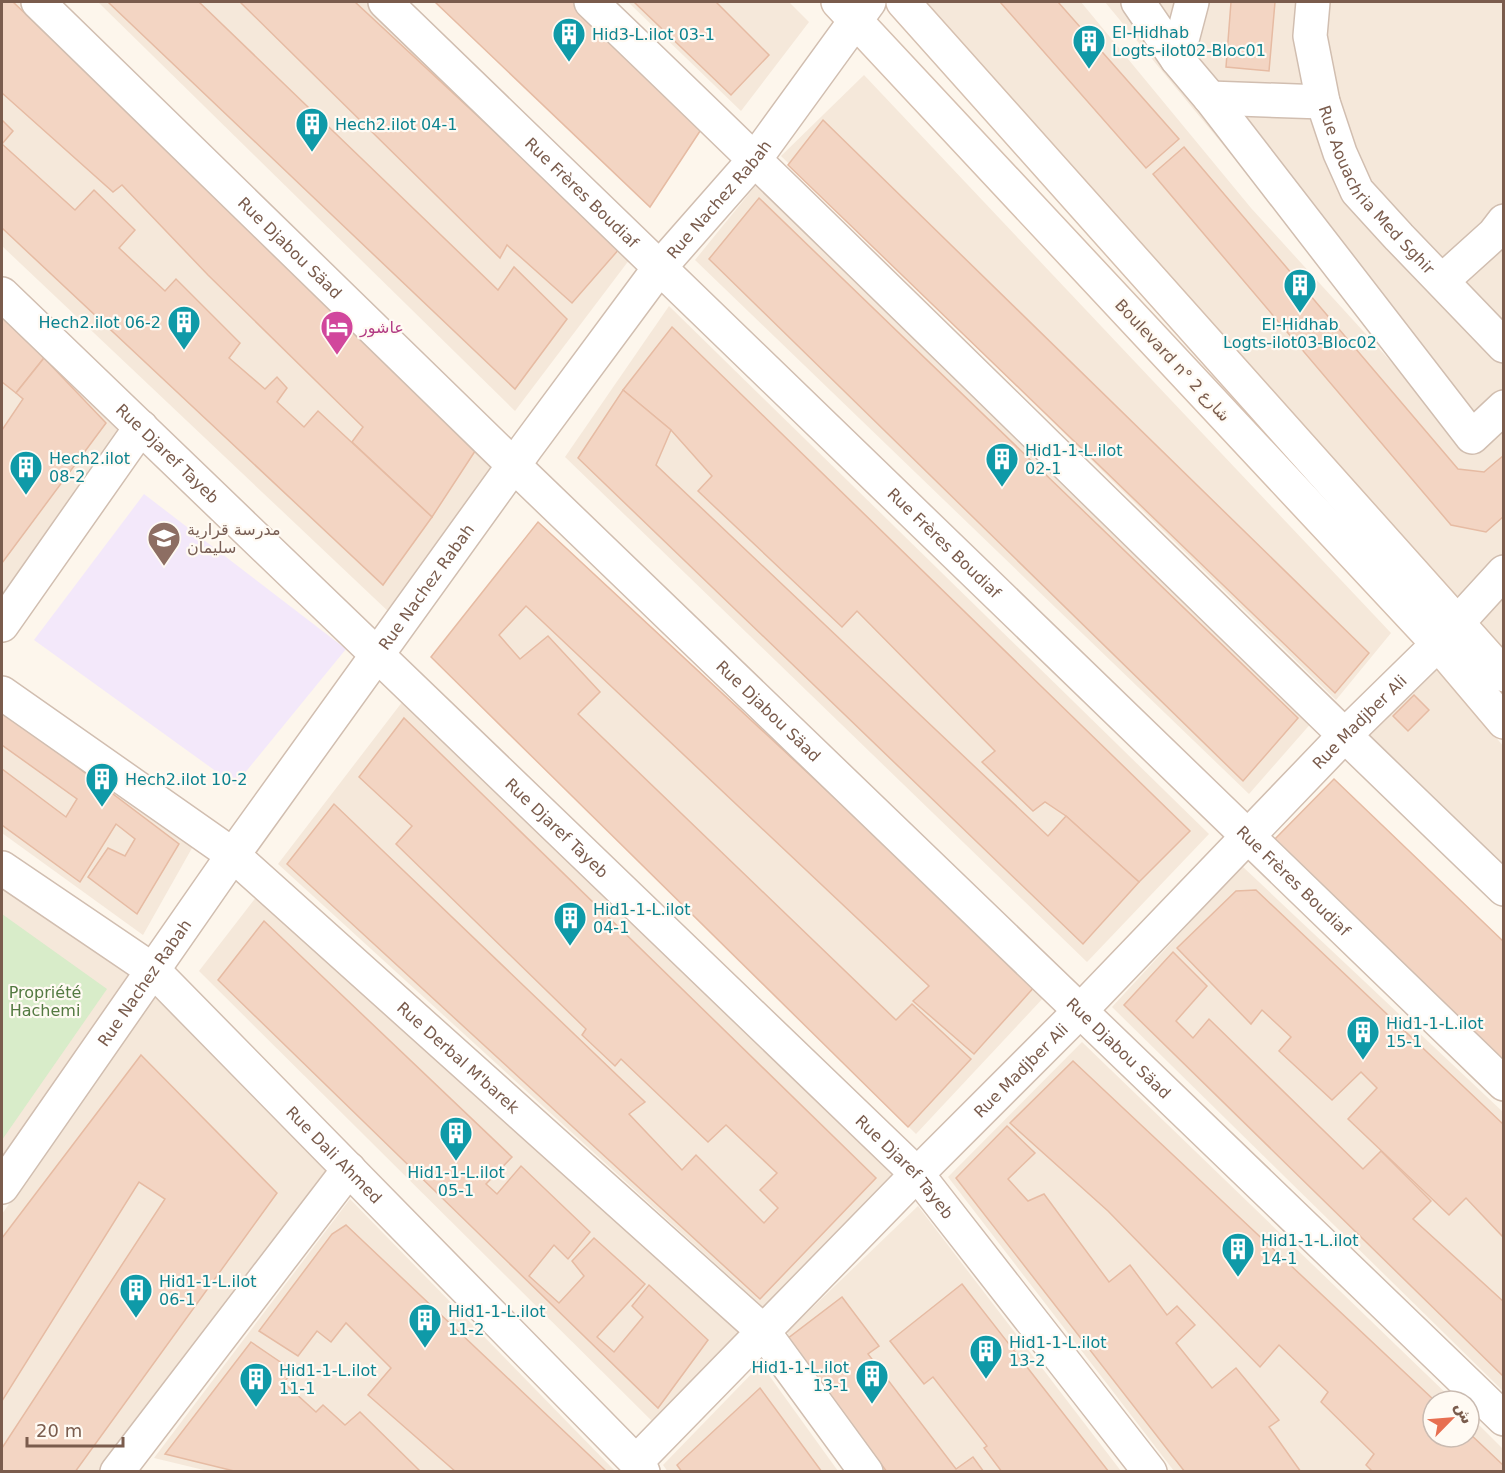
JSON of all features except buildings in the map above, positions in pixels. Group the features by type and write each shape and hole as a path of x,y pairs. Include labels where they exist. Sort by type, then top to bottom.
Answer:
{"street":[{"name":"Rue Djabou Säad","path":"38,2 513,465 1503,1419"},
{"name":"Rue Frères Boudiaf","path":"385,2 1503,1084"},
{"path":"591,2 1503,889"},
{"name":"Boulevard n° شارع 2","path":"903,2 1448,633 1503,722"},
{"path":"1138,2 1177,59 1210,98 1472,437 1503,407"},
{"path":"1177,59 1192,2"},
{"name":"Rue Aouachria Med Sghir","path":"1313,2 1310,36 1323,102 1340,153 1358,191 1503,346"},
{"name":"Rue Nachez Rabah","path":"2,1187 233,855 513,465 660,267 755,159 854,8"},
{"name":"Boulevard n° شارع 2","path":"854,8 1448,633 1503,675"},
{"path":"1210,98 1323,102"},
{"path":"1442,281 1494,234 1503,221"},
{"name":"Rue Djaref Tayeb","path":"2,294 378,653 917,1174 1150,1472"},
{"path":"2,625 141,427"},
{"name":"Rue Madjber Ali","path":"639,1467 763,1331 1080,1010 1344,736 1448,633 1503,572"},
{"name":"Rue Derbal M'barek","path":"2,693 233,855 763,1331 866,1472"},
{"name":"Rue Dali Ahmed","path":"2,868 154,971 639,1467"},
{"path":"130,1469 349,1169"}],"shaded area":[{"path":"2,2 24,2 503,455 391,614 2,246"},
{"path":"98,2 385,2 639,247 515,411"},
{"path":"628,2 789,2 809,22 741,111"},
{"path":"924,2 1081,2 1251,208 1466,444 1503,420 1503,558 1460,604"},
{"path":"1105,2 1503,2 1503,346 1330,155 1503,359 1503,394 1472,424 1262,192"},
{"path":"864,75 1391,633 1336,700 781,156"},
{"name":"Hid1-1-L.ilot 02-1","path":"756,185 1313,721 1249,794 695,260"},
{"path":"669,306 1209,834 1087,962 565,457"},
{"path":"2,307 126,426 2,600"},
{"name":"مدرسة قرارية سليمان","path":"144,494 346,649 235,785 34,640"},
{"path":"538,522 1046,995 916,1134 431,657"},
{"path":"1503,588 1503,652 1474,619"},
{"path":"1435,661 1503,746 1503,876 1358,736"},
{"path":"2,693 201,832 143,935 2,833"},
{"name":"Hid1-1-L.ilot 04-1","path":"406,697 895,1174 766,1310 278,864"},
{"path":"1242,866 1503,1112 1503,1391 1112,1007"},
{"name":"Propriété Hachemi","path":"2,886 132,975 2,1161"},
{"name":"Hid1-1-L.ilot 05-1","path":"257,896 740,1334 664,1433 199,971"},
{"name":"Hid1-1-L.ilot 06-1","path":"156,995 333,1175 105,1471 2,1472 2,1214"},
{"path":"1082,1042 1442,1389 1421,1389 1421,1449 1481,1449 1481,1427 1503,1449 1503,1471 1174,1471 948,1177"},
{"path":"350,1199 615,1471 212,1472 154,1458"},
{"path":"918,1206 1121,1471 883,1471 787,1339 788,1331"},
{"path":"761,1364 838,1471 668,1472 663,1465"}],"green space":[{"name":"Propriété Hachemi","path":"2,914 107,989 2,1140"}],"place":[{"name":"Hid3-L.ilot 03-1","path":"569,63"},
{"name":"El-Hidhab Logts-ilot02-Bloc01","path":"1089,70"},
{"name":"Hech2.ilot 04-1","path":"312,153"},
{"name":"El-Hidhab Logts-ilot03-Bloc02","path":"1300,314"},
{"name":"Hech2.ilot 06-2","path":"184,351"},
{"name":"عاشور","path":"337,356"},
{"name":"Hid1-1-L.ilot 02-1","path":"1002,488"},
{"name":"Hech2.ilot 08-2","path":"26,496"},
{"name":"مدرسة قرارية سليمان","path":"164,567"},
{"name":"Hech2.ilot 10-2","path":"102,808"},
{"name":"Hid1-1-L.ilot 04-1","path":"570,947"},
{"name":"Hid1-1-L.ilot 15-1","path":"1363,1061"},
{"name":"Hid1-1-L.ilot 05-1","path":"456,1162"},
{"name":"Hid1-1-L.ilot 14-1","path":"1238,1278"},
{"name":"Hid1-1-L.ilot 06-1","path":"136,1319"},
{"name":"Hid1-1-L.ilot 11-2","path":"425,1349"},
{"name":"Hid1-1-L.ilot 13-2","path":"986,1380"},
{"name":"Hid1-1-L.ilot 13-1","path":"872,1405"},
{"name":"Hid1-1-L.ilot 11-1","path":"256,1408"}]}
